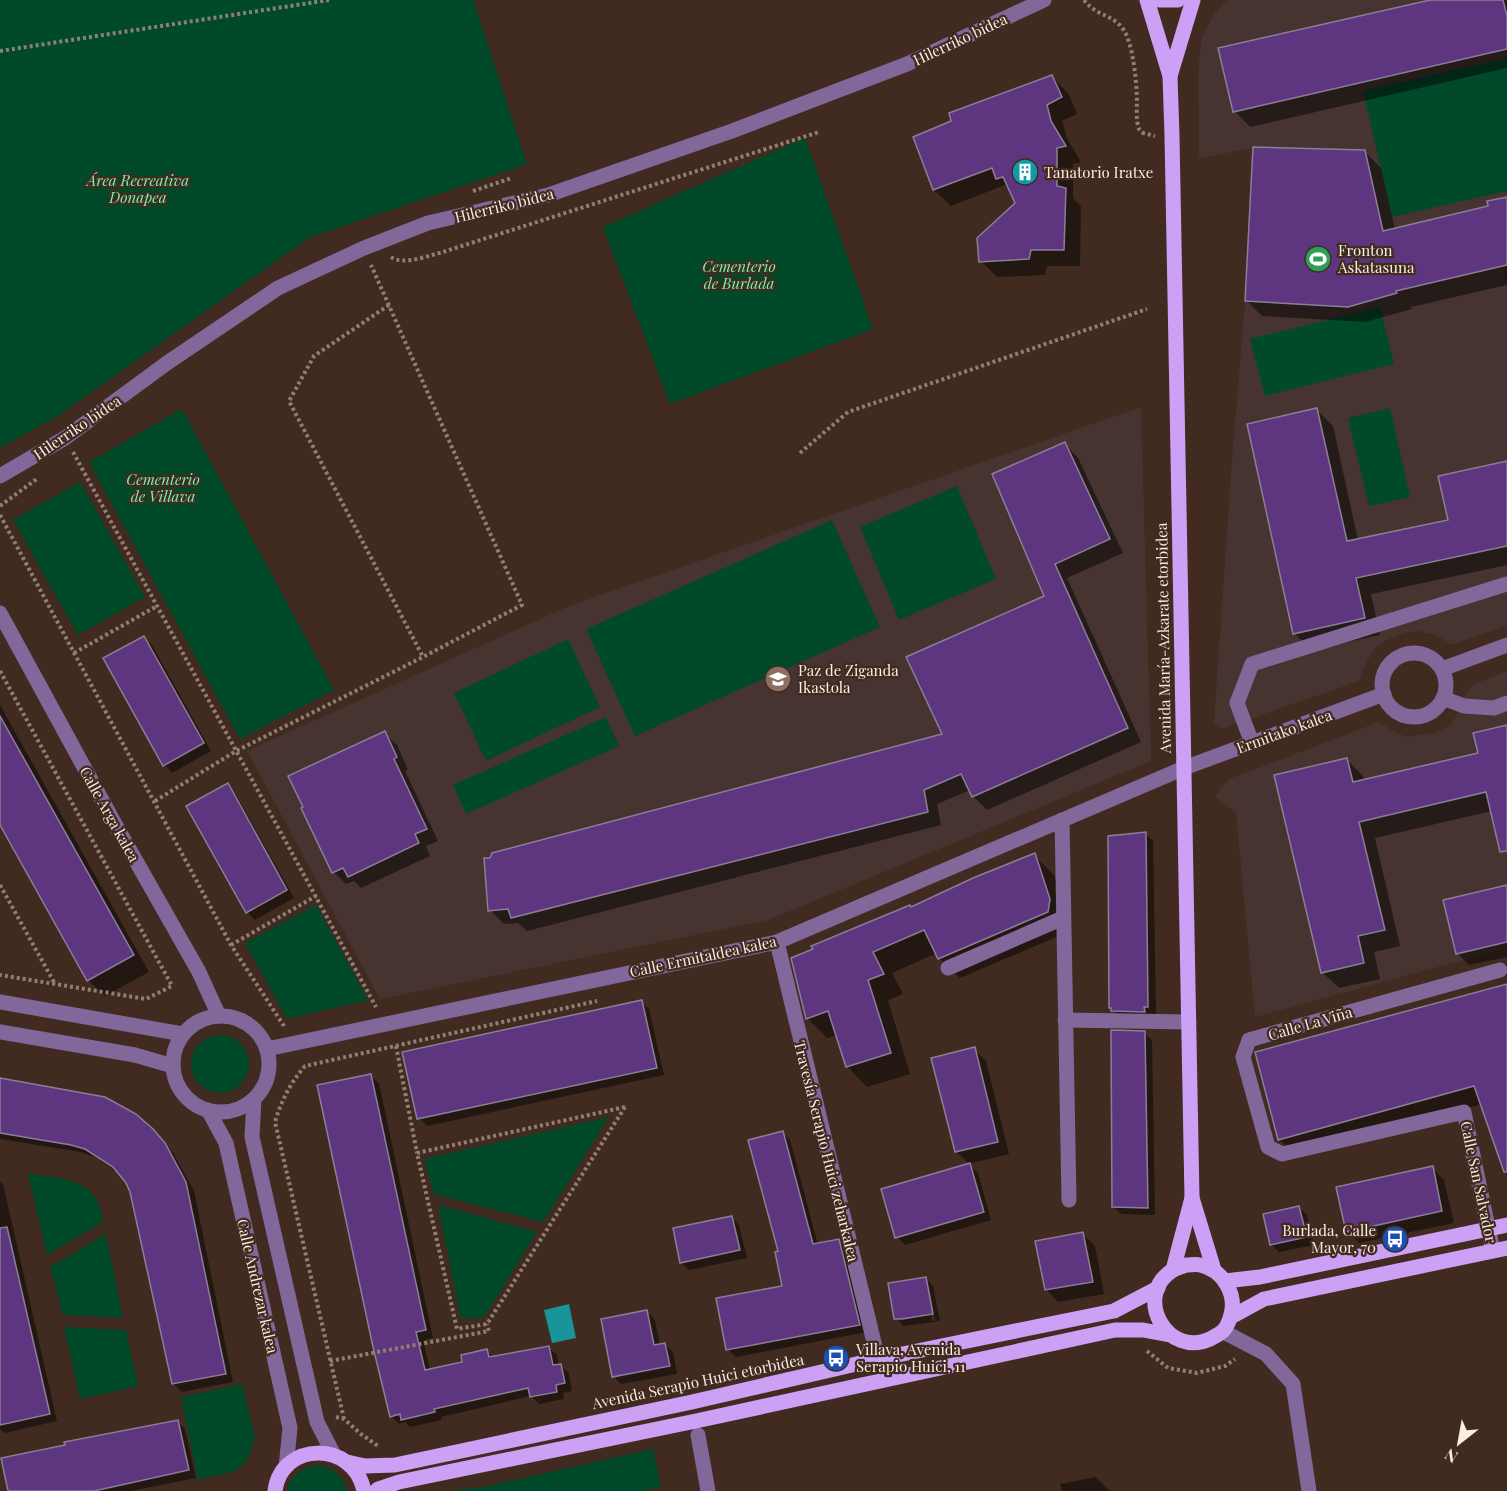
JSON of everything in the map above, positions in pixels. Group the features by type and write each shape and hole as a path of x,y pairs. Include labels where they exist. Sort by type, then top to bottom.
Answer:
{"main road":[{"path":"1147,0 1170,76"},
{"path":"1159,0 1178,0"},
{"path":"1170,76 1193,0"},
{"name":"Avenida María-Azkarate etorbidea","path":"1170,76 1192,1198 1173,1270"},
{"name":"Avenida María-Azkarate etorbidea","path":"1192,1198 1214,1270"},
{"path":"1225,1281 1260,1277 1507,1225"},
{"path":"1231,1317 1264,1299 1500,1250"},
{"path":"376,1491 399,1482 696,1421 1115,1330 1143,1330 1170,1335 1187,1342 1205,1341 1224,1332 1231,1317 1233,1305 1231,1292 1225,1281 1214,1270 1200,1265 1186,1265 1173,1270 1164,1278 1158,1288 1154,1305 1159,1322 1170,1335"},
{"name":"Avenida Serapio Huici etorbidea","path":"280,1479 296,1459 308,1454 321,1452 365,1466 395,1465 692,1402 878,1359 1114,1311 1158,1288"},
{"path":"340,1458 356,1471 364,1491"},
{"path":"261,1491 280,1479"}],"street":[{"name":"Hilerriko bidea","path":"0,476 65,438 167,363 278,288 364,248 429,224 548,195 732,131 907,64 1044,0"},
{"path":"1252,743 1237,703 1252,664 1507,584"},
{"name":"Calle Arga kalea","path":"0,614 199,972 219,1016"},
{"path":"1442,669 1507,645"},
{"path":"1416,653 1426,655 1442,669 1446,688 1443,698 1437,707 1428,713 1407,716 1397,712 1384,694 1382,684 1384,674 1396,658 1416,653"},
{"name":"Ermitako kalea","path":"1184,768 1384,694"},
{"path":"1443,698 1464,706 1494,708 1507,703"},
{"name":"Calle Ermitaldea kalea","path":"267,1049 777,942 1184,768"},
{"path":"1062,820 1069,1200"},
{"path":"948,968 1064,918"},
{"name":"Travesía Serapio Huici zeharkalea","path":"777,942 878,1359"},
{"name":"Calle La Viña","path":"1464,1112 1282,1154 1268,1147 1243,1057 1249,1040 1500,970"},
{"path":"0,1002 183,1034"},
{"path":"219,1016 235,1017 249,1024 260,1035 267,1049 269,1063 268,1076 254,1099 240,1108 224,1112 208,1110 194,1104 183,1094 176,1081 173,1066 177,1043 183,1034 193,1024 206,1018 219,1016"},
{"path":"1065,1020 1189,1022"},
{"path":"0,1032 135,1055 173,1066"},
{"name":"Calle Andrezar kalea","path":"254,1099 252,1137 317,1422 340,1458"},
{"name":"Calle Andrezar kalea","path":"208,1110 226,1143 290,1428 280,1479"},
{"name":"Calle San Salvador","path":"1464,1112 1489,1229 1500,1250"},
{"path":"1224,1332 1266,1354 1293,1384 1309,1491"},
{"path":"698,1436 708,1491"}],"path":[{"path":"0,51 329,0"},
{"path":"1084,0 1090,8 1117,21 1122,26 1133,60 1138,126 1143,133 1159,136"},
{"path":"387,254 396,260 415,260 819,132"},
{"path":"154,801 236,751 522,605 364,248"},
{"path":"389,305 314,356 289,401 423,657"},
{"path":"800,453 848,412 1147,309"},
{"path":"73,452 376,1007"},
{"path":"0,515 231,945 284,1026"},
{"path":"74,653 157,606"},
{"path":"0,671 172,986 146,999 0,975"},
{"path":"0,885 56,984"},
{"path":"231,945 316,896"},
{"path":"344,1419 275,1122 283,1099 297,1075 305,1066 600,1001"},
{"path":"396,1046 417,1153 459,1336"},
{"path":"417,1153 625,1107 487,1324 457,1329"},
{"path":"330,1361 489,1331 487,1324"},
{"path":"1143,1347 1168,1368 1197,1373 1225,1366 1242,1355"},
{"path":"335,1417 344,1419 380,1448"}],"shaded area":[{"path":"1227,0 1507,0 1507,197 1487,202 1507,285 1507,625 1452,645 1436,635 1419,631 1404,633 1385,641 1374,649 1359,681 1221,729 1214,722 1245,301 1253,148 1199,158 1198,71 1202,38 1214,14"},
{"name":"Paz de Ziganda Ikastola","path":"1141,407 1151,761 768,920 380,999 247,751 569,606"},
{"path":"1507,671 1507,948 1255,1017 1236,813 1215,796 1229,779 1379,722 1407,737 1435,733 1450,725 1472,685"}],"green space":[{"name":"Área Recreativa Donapea","path":"0,0 473,0 527,164 310,237 58,416 0,448"},
{"path":"1507,58 1507,191 1392,217 1363,91"},
{"name":"Cementerio de Burlada","path":"805,138 873,329 670,404 603,227"},
{"path":"1380,307 1394,364 1265,396 1250,339"},
{"path":"1390,408 1410,497 1369,506 1348,418"},
{"name":"Cementerio de Villava","path":"182,409 334,690 240,739 89,462"},
{"path":"80,482 145,597 78,635 13,520"},
{"path":"957,486 996,579 899,620 860,527"},
{"path":"832,520 880,627 635,736 586,629"},
{"path":"568,639 600,707 486,761 454,693"},
{"path":"606,717 619,746 466,814 453,785"},
{"path":"316,905 368,1000 287,1019 245,943"},
{"path":"220,1035 236,1040 244,1048 249,1064 244,1080 236,1088 220,1093 204,1088 196,1080 191,1064 196,1048 204,1040"},
{"path":"609,1117 543,1222 434,1194 424,1159"},
{"path":"28,1174 61,1178 85,1187 96,1198 103,1222 47,1255"},
{"path":"438,1205 537,1232 484,1317 461,1319"},
{"path":"106,1234 123,1318 63,1315 50,1267"},
{"path":"64,1327 126,1330 138,1386 80,1399"},
{"path":"242,1384 255,1437 249,1456 235,1471 198,1480 181,1397"},
{"path":"653,1449 661,1487 642,1491 448,1491 483,1487"},
{"path":"317,1465 336,1473 343,1481 347,1491 287,1491 291,1481 298,1473"}],"water":[{"path":"569,1304 576,1338 552,1343 544,1310"}],"building":[{"path":"1430,0 1503,0 1507,16 1507,49 1233,112 1218,48"},
{"name":"Tanatorio Iratxe","path":"1052,75 1062,97 1047,105 1051,121 1066,146 1057,148 1057,186 1066,188 1064,250 1031,250 1029,259 979,262 977,238 1015,203 1003,177 996,179 992,168 933,190 913,137 951,121 949,113"},
{"name":"Fronton Askatasuna","path":"1253,147 1365,150 1383,231 1488,206 1487,201 1507,197 1507,265 1396,291 1397,293 1348,307 1245,301"},
{"path":"1317,408 1347,541 1448,520 1438,476 1507,461 1507,546 1356,578 1365,618 1293,634 1247,424"},
{"path":"1065,442 1110,539 1055,564 1128,728 972,797 961,774 924,790 928,812 511,918 508,909 488,911 484,858 490,858 492,853 942,734 906,657 1044,596 992,474"},
{"path":"144,636 204,743 163,766 103,658"},
{"path":"0,716 134,955 87,981 0,825"},
{"path":"1507,725 1507,851 1500,852 1486,792 1359,822 1385,930 1358,936 1364,963 1321,973 1274,775 1347,758 1353,782 1478,753 1473,733"},
{"path":"385,731 397,757 394,759 427,829 415,834 419,843 348,877 343,868 332,873 288,776"},
{"path":"228,783 287,890 246,913 186,806"},
{"path":"1146,832 1148,1007 1144,1007 1145,1012 1111,1011 1109,1008 1108,836"},
{"path":"1035,853 1050,899 1048,912 938,959 924,930 873,952 884,974 868,980 891,1053 846,1067 828,1011 806,1019 791,958 813,949 811,946 910,905 911,907 973,878"},
{"path":"1507,885 1507,942 1456,954 1443,900"},
{"path":"1507,984 1507,1172 1504,1172 1474,1086 1278,1140 1255,1052"},
{"path":"642,1000 657,1068 417,1119 402,1052"},
{"path":"1111,1030 1145,1031 1148,1208 1112,1207"},
{"path":"975,1047 998,1142 955,1152 931,1058"},
{"path":"371,1074 426,1330 416,1332 425,1370 462,1362 461,1355 487,1349 489,1357 549,1346 553,1365 561,1364 565,1383 556,1385 557,1392 530,1397 528,1388 434,1409 435,1412 401,1420 400,1414 390,1417 317,1085"},
{"path":"0,1078 105,1097 136,1114 165,1143 186,1182 226,1374 172,1384 130,1192 126,1183 113,1167 85,1149 0,1133"},
{"path":"783,1131 813,1244 839,1239 860,1325 726,1350 716,1298 782,1286 775,1252 778,1251 748,1140"},
{"path":"970,1163 984,1212 895,1238 881,1189"},
{"path":"1433,1166 1442,1211 1346,1232 1336,1187"},
{"path":"1299,1206 1307,1237 1270,1245 1263,1214"},
{"path":"732,1216 740,1250 680,1263 673,1228"},
{"path":"7,1227 50,1414 0,1425 0,1228"},
{"path":"1083,1232 1093,1282 1045,1290 1035,1241"},
{"path":"926,1277 933,1314 894,1319 888,1283"},
{"path":"647,1310 654,1345 665,1343 670,1366 612,1377 601,1319"},
{"path":"178,1420 189,1470 94,1491 8,1491 1,1458 65,1445 64,1442"}],"place":[{"name":"Tanatorio Iratxe","path":"1025,172"},
{"name":"Fronton Askatasuna","path":"1318,259"},
{"name":"Paz de Ziganda Ikastola","path":"778,679"},
{"name":"Burlada, Calle Mayor, 70","path":"1395,1239"},
{"name":"Villava, Avenida Serapio Huici, 11","path":"836,1358"}]}
